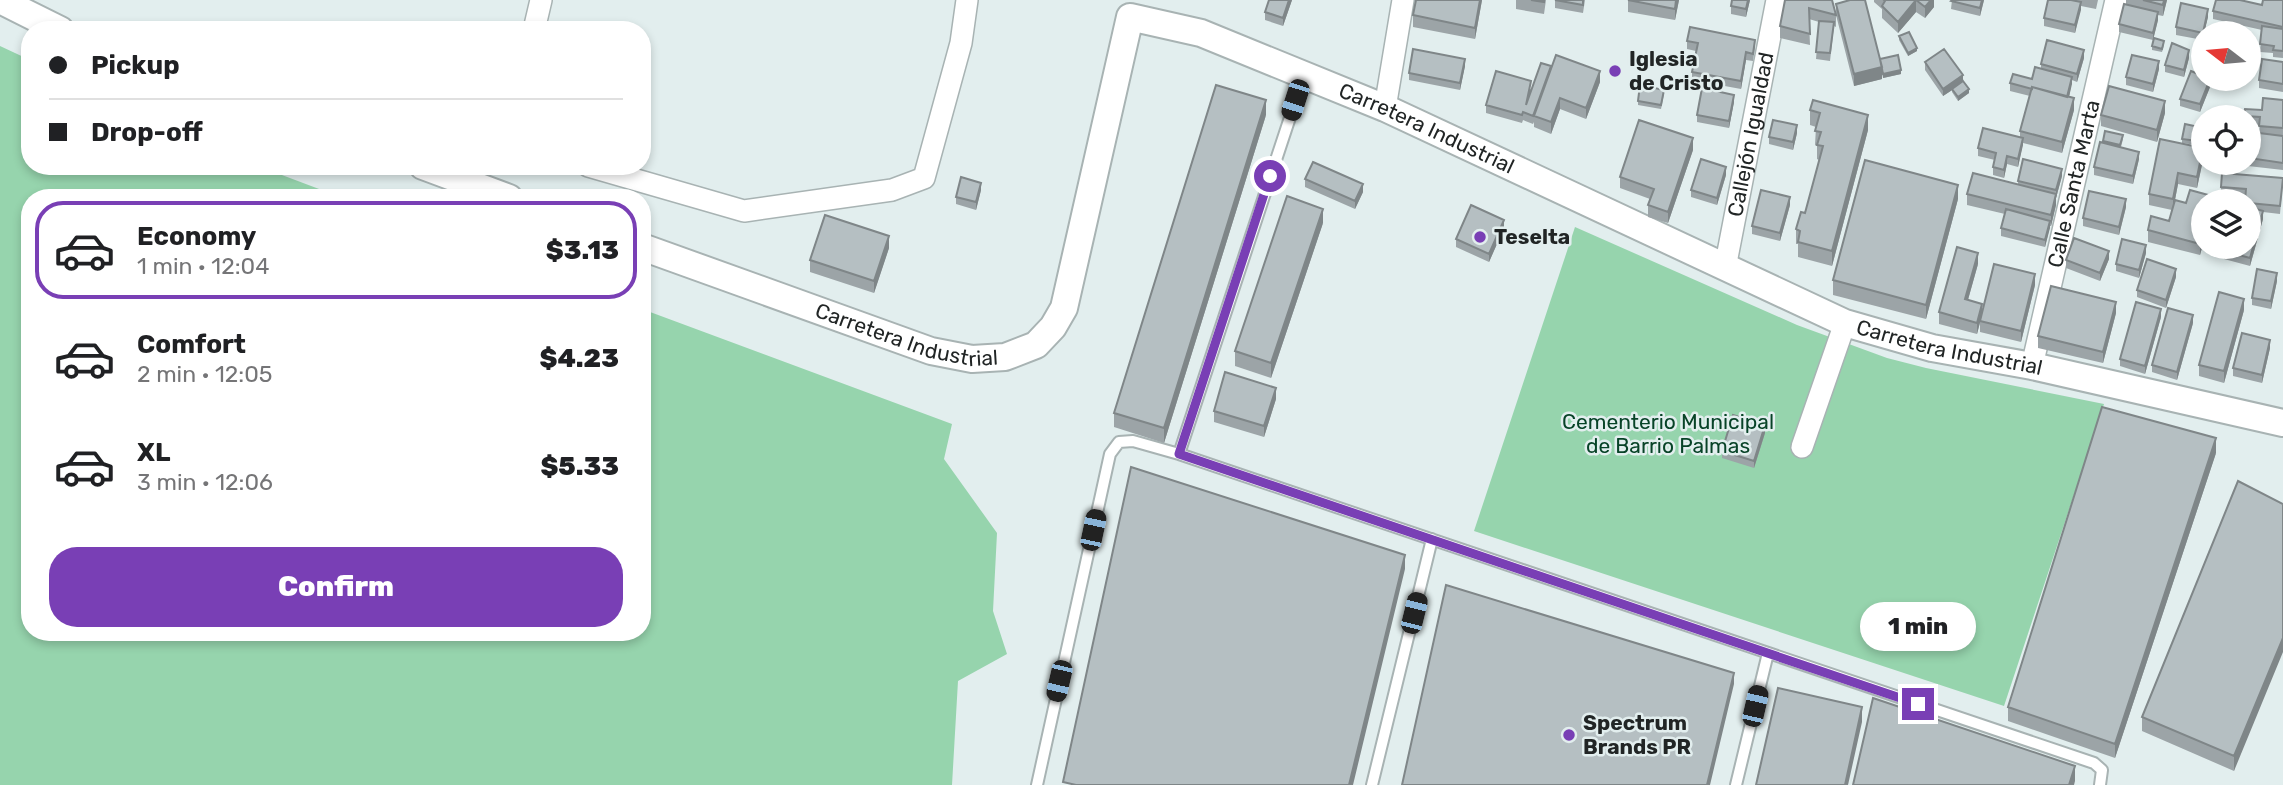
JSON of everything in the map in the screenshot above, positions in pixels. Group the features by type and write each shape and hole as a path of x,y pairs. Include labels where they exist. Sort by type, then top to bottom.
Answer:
{"street":[{"path":"0,0 42,21"},
{"path":"536,21 541,0"},
{"path":"619,175 744,211 892,190 924,178 961,43 967,0"},
{"path":"1385,108 1403,0"},
{"name":"Callejón Igualdad","path":"1725,268 1777,0"},
{"name":"Calle Santa Marta","path":"2032,366 2116,0"},
{"name":"Carretera Industrial","path":"651,250 931,351 972,359 1005,357 1036,345 1053,327 1064,308 1131,13 1201,33 1385,108 1845,323 1932,348 2032,366 2283,419"},
{"path":"447,175 485,189"},
{"path":"1802,447 1845,323"}],"lane":[{"path":"1179,454 1304,75"},
{"path":"1037,785 1110,454 1119,442 1133,441 1179,454 2094,763 2102,770 2100,785"},
{"path":"1371,785 1432,540"},
{"path":"1736,785 1768,653"}],"green space":[{"path":"0,46 21,56 21,175 282,175 319,189 21,189 21,641 651,641 651,312 952,424 944,459 997,533 993,611 1007,654 958,681 952,785 0,785"},
{"name":"Cementerio Municipal de Barrio Palmas","path":"1575,227 1797,325 1887,358 2104,404 2004,706 1474,531"}],"building":[{"path":"1269,0 1289,0 1283,18 1265,12"},
{"path":"1416,0 1480,0 1475,28 1413,15"},
{"path":"1555,0 1583,0 1583,5"},
{"path":"1628,0 1676,0 1675,9"},
{"path":"1732,0 1748,0 1746,9 1731,6"},
{"path":"1785,0 1832,0 1836,15 1809,8 1810,34 1780,26"},
{"path":"1865,0 1882,67 1854,74 1836,4"},
{"path":"1884,0 1916,0 1898,22 1882,6"},
{"path":"1916,0 1931,0 1925,7"},
{"path":"1952,0 1982,0 1980,8"},
{"path":"2048,0 2081,2 2075,25 2044,18"},
{"path":"2143,0 2164,0 2163,5"},
{"path":"2216,0 2240,0 2262,5 2263,0 2283,0 2283,27 2261,21 2213,11"},
{"path":"2181,3 2208,9 2206,21 2191,21 2191,30 2176,27"},
{"path":"2124,4 2158,12 2153,33 2119,24"},
{"path":"1819,21 1834,22 1830,53 1816,52"},
{"path":"2262,26 2283,29 2283,51 2261,44"},
{"path":"1690,27 1755,40 1753,54 1746,52 1741,81 1692,72 1698,43 1687,41"},
{"path":"1909,32 1917,48 1908,53 1899,36"},
{"path":"2154,38 2164,41 2162,49 2152,46"},
{"path":"2047,40 2084,50 2077,74 2041,64"},
{"path":"2172,43 2189,50 2184,70 2165,65"},
{"path":"1413,49 1465,59 1460,83 1409,73"},
{"path":"1944,49 1963,75 1943,89 1925,62"},
{"path":"1556,55 1600,71 1586,108 1560,98 1551,122 1534,116"},
{"path":"1898,55 1901,70 1883,74 1880,59"},
{"path":"2132,55 2159,61 2153,84 2126,77"},
{"path":"2262,59 2283,62 2283,84 2261,80"},
{"path":"1541,63 1551,66 1533,116 1486,105 1496,71 1531,81 1526,105"},
{"path":"2035,67 2072,77 2067,97 2010,83 2013,74 2032,79"},
{"path":"2191,71 2191,91 2205,91 2200,104 2180,99"},
{"path":"1963,81 1969,89 1958,97 1952,89"},
{"path":"1216,85 1266,100 1164,428 1114,413"},
{"path":"1640,85 1664,90 1661,105 1638,101"},
{"path":"2109,86 2165,101 2157,130 2101,115"},
{"path":"2032,87 2074,98 2062,142 2020,131"},
{"path":"1702,88 1734,95 1729,121 1697,115"},
{"path":"2263,98 2283,100 2283,128 2261,126"},
{"path":"1813,100 1868,115 1832,251 1798,242 1800,231 1796,229 1801,212 1805,213 1823,146 1817,145 1821,132 1815,131 1820,113 1810,110"},
{"path":"1639,120 1693,138 1668,212 1648,205 1654,189 1620,177"},
{"path":"1773,120 1797,125 1793,142 1769,137"},
{"path":"2185,124 2191,125 2191,140 2182,139"},
{"path":"1983,128 2023,138 2018,159 2007,156 2004,170 1993,167 1996,153 1978,148"},
{"path":"2105,131 2123,135 2120,145 2103,141"},
{"path":"2261,133 2283,136 2283,163 2261,160"},
{"path":"2160,139 2191,145 2191,175 2197,177 2178,173 2173,199 2149,194"},
{"path":"2100,142 2139,152 2133,176 2094,167"},
{"path":"1701,159 1726,167 1717,198 1691,190"},
{"path":"2023,159 2062,169 2056,190 2018,181"},
{"path":"1865,160 1958,185 1926,305 1833,280"},
{"path":"1313,162 1363,184 1355,201 1305,179"},
{"path":"1973,173 2056,194 2051,215 1967,194"},
{"path":"2222,175 2283,178 2280,206 2261,204 2261,189 2221,187"},
{"path":"961,177 981,183 976,202 956,197"},
{"path":"1761,190 1790,197 1780,233 1752,226"},
{"path":"2191,190 2191,242 2148,230 2151,216 2169,221 2175,200 2186,203"},
{"path":"2089,191 2126,199 2119,227 2083,218"},
{"path":"1287,196 1323,209 1271,363 1235,351"},
{"name":"Teselta","path":"1471,205 1504,220 1489,254 1456,239"},
{"path":"2006,209 2050,221 2045,240 2001,228"},
{"path":"825,215 889,236 874,281 810,260"},
{"path":"2074,238 2109,251 2100,273 2066,260"},
{"path":"2122,239 2146,245 2139,270 2116,264"},
{"path":"1957,247 1978,253 1965,299 1982,304 1977,323 1939,312"},
{"path":"2147,259 2176,269 2166,300 2137,290"},
{"path":"1994,264 2035,274 2021,331 1980,321"},
{"path":"2257,269 2277,273 2271,301 2252,298"},
{"path":"2051,286 2116,302 2103,352 2038,336"},
{"path":"2219,292 2244,299 2224,371 2199,365"},
{"path":"2136,302 2161,309 2145,366 2120,359"},
{"path":"2168,308 2193,315 2177,372 2152,365"},
{"path":"2242,333 2270,340 2262,375 2233,368"},
{"path":"1225,372 1276,388 1264,426 1214,411"},
{"path":"2102,407 2216,438 2115,744 2008,707"},
{"path":"1733,415 1765,425 1754,461 1722,451"},
{"path":"1131,467 1405,555 1349,785 1076,785 1063,782"},
{"path":"2238,481 2283,504 2283,638 2234,756 2142,717"},
{"name":"Spectrum Brands PR","path":"1446,585 1734,673 1707,785 1402,785"},
{"path":"1778,688 1862,707 1845,785 1756,785"},
{"path":"1873,698 2075,766 2069,785 1853,785"}],"place":[{"name":"Iglesia de Cristo","path":"1615,71"},
{"name":"Teselta","path":"1480,237"},
{"name":"Spectrum Brands PR","path":"1569,735"}],"route":[{"path":"1270,176 1179,454 1918,704"}]}
